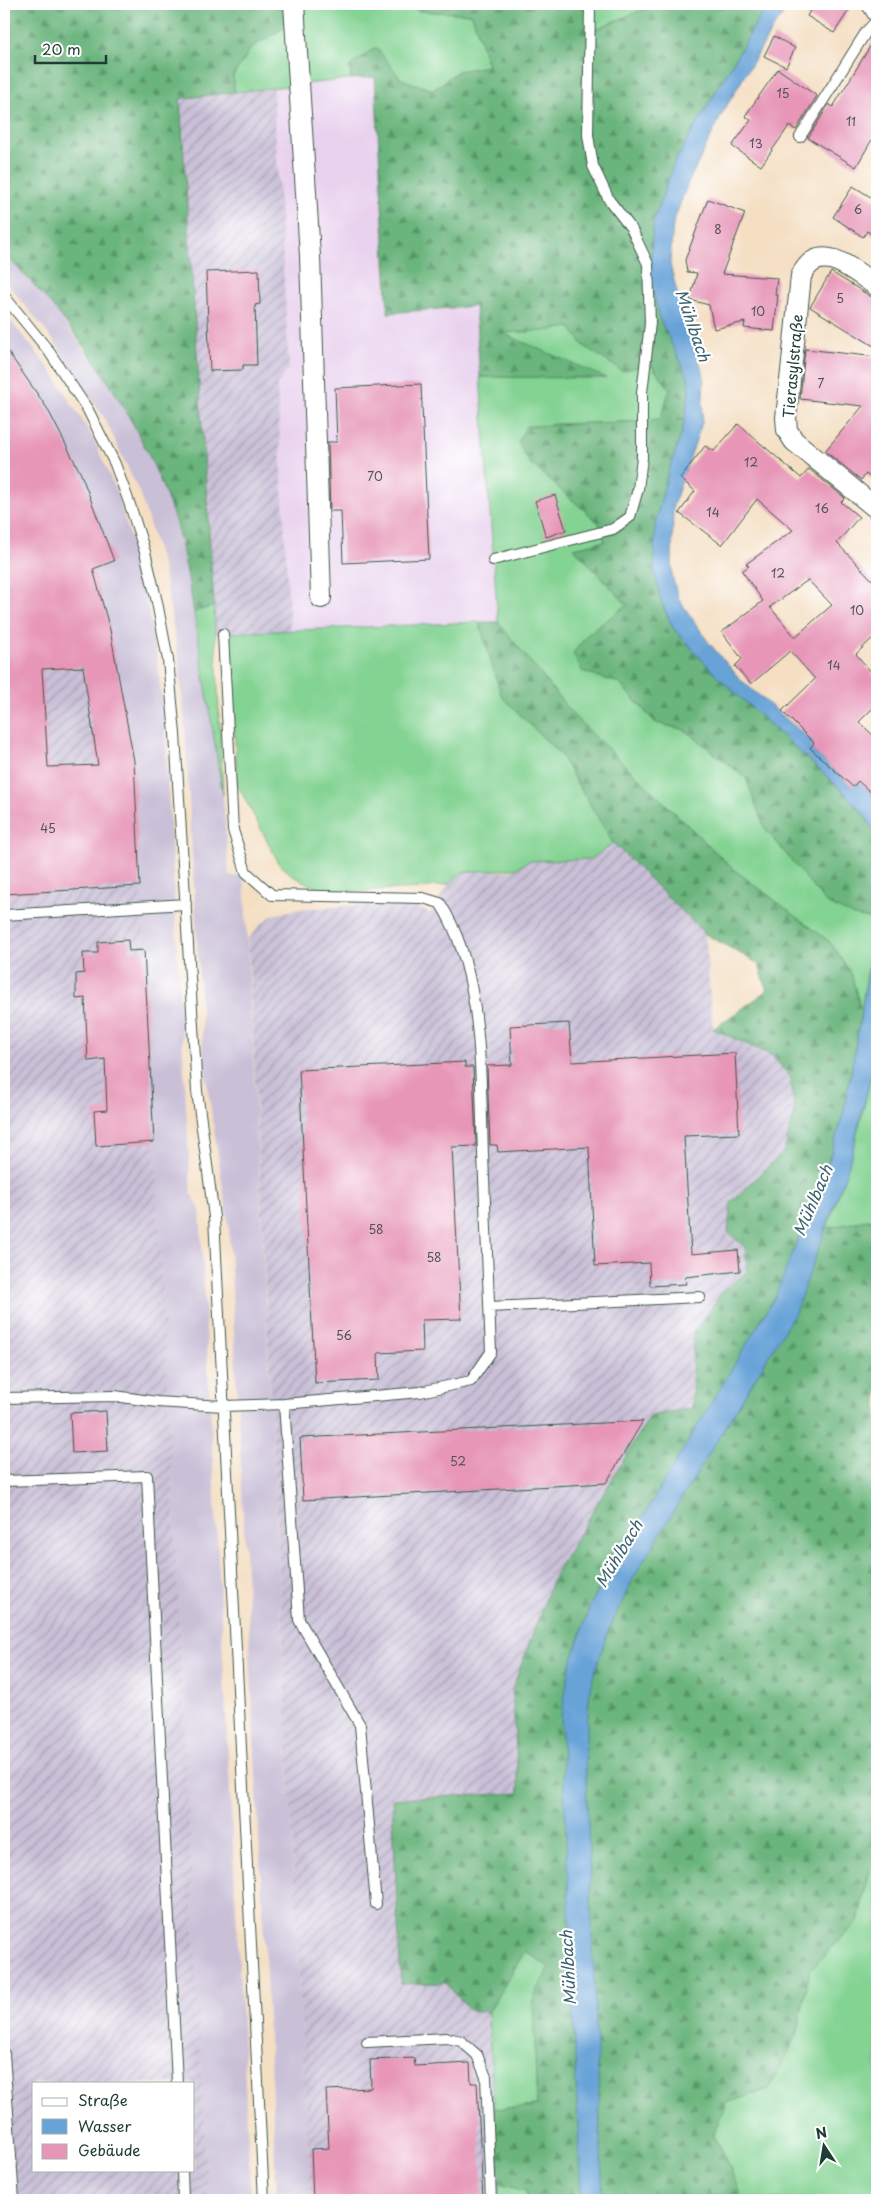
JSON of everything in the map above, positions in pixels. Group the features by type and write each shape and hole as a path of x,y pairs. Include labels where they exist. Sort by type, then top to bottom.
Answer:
{"street":[{"path":"294,4 310,256 321,598"},
{"path":"872,4 877,12"},
{"name":"Tierasylstraße","path":"877,286 835,259 820,257 807,264 801,276 786,418 787,430 794,440 877,509"}],"lane":[{"path":"494,560 613,529 630,516 638,489 642,458 642,393 650,323 648,264 631,228 609,200 593,166 588,136 590,4"},
{"path":"800,137 866,32 877,20"},
{"path":"4,296 48,350 88,410 115,464 145,552 168,660 175,734 197,1091 214,1217 264,2200"},
{"path":"4,1398 114,1396 157,1402 223,1406 284,1404 420,1392 471,1381 490,1352 479,1047 467,965 449,917 440,902 423,898 272,895 246,872 233,830 223,634"},
{"path":"4,915 186,904"},
{"path":"489,1306 700,1297"},
{"path":"284,1404 299,1620 360,1725 376,1904"},
{"path":"4,1481 147,1476 177,2082"},
{"path":"367,2042 447,2038 461,2041 477,2055 486,2077 491,2200"},
{"path":"4,2054 14,2200"},
{"path":"182,2172 183,2200"}],"shaded area":[{"path":"375,77 388,312 475,306 498,622 290,631 277,385 289,367 273,88"},
{"path":"273,88 289,368 277,385 290,631 215,634 180,99"},
{"path":"4,254 48,299 120,399 149,454 172,513 188,573 223,795 229,876 244,876 310,2200 277,2200 229,1227 204,1064 185,727 179,660 163,568 140,494 105,419 54,341 4,279"},
{"path":"4,313 50,369 93,438 116,490 142,577 157,659 164,718 191,1194 200,1209 251,2200 208,2200 171,1452 134,763 110,630 92,569 114,561 81,474 47,408 4,346"},
{"path":"4,346 47,408 81,474 114,561 93,569 110,630 134,763 171,1452 208,2200 4,2200"},
{"path":"613,843 705,934 713,1029 771,1055 790,1076 795,1111 784,1151 731,1202 728,1232 745,1247 747,1272 722,1292 693,1333 692,1409 650,1416 553,1578 512,1690 519,1793 392,1799 401,1984 446,1983 469,2010 488,2012 500,2200 310,2200 248,940 260,924 273,915 298,909 394,903 410,904 430,913 449,884 462,872 513,871 529,861 592,859"}],"green space":[{"path":"4,4 307,4 300,18 251,48 233,76 235,92 180,99 214,606 194,612 182,549 172,512 142,441 103,373 56,310 4,254"},
{"path":"307,4 409,4 419,11 472,14 488,66 458,71 433,90 350,66 351,79 235,92 233,76 251,48 300,18"},
{"path":"409,4 583,4 594,30 656,4 771,4 760,17 675,161 653,222 660,320 688,377 689,395 682,432 668,473 655,524 661,601 673,628 717,676 844,792 863,813 877,836 875,920 854,916 826,903 764,827 746,778 685,730 656,723 619,683 582,671 573,653 588,634 627,605 574,548 605,541 599,523 529,462 518,443 526,426 649,421 661,418 670,389 650,364 622,371 584,346 570,327 543,331 502,333 606,378 480,377 475,306 388,313 375,77 351,79 350,66 376,47 401,79 433,90 458,71 488,66 472,14 419,11"},
{"path":"583,4 656,4 593,30"},
{"path":"570,327 584,346 650,364 670,389 661,418 649,421 551,424 529,462 599,523 605,541 574,548 627,605 588,634 582,671 619,683 656,723 685,730 746,778 764,827 854,916 875,920 861,1011 851,973 830,942 732,868 575,717 498,622 480,377 604,378 501,333 543,331"},
{"path":"214,606 223,795 194,612"},
{"path":"479,622 502,697 560,754 613,843 592,859 529,861 515,869 462,872 449,884 422,888 341,892 315,887 295,877 280,865 237,784 230,633"},
{"path":"479,622 498,622 575,717 732,868 830,942 851,973 861,1011 843,1115 828,1163 806,1222 827,1228 877,1218 877,1860 870,1869 858,1921 810,1970 797,2035 769,2089 726,2103 713,2136 725,2155 742,2200 528,2200 526,2191 499,2184 494,2109 537,2106 533,2000 549,1967 525,1951 488,2012 469,2010 446,1983 401,1984 392,1799 519,1793 512,1690 553,1578 650,1416 692,1408 693,1333 722,1292 747,1272 745,1247 728,1232 731,1202 784,1151 795,1111 790,1076 771,1055 713,1029 767,991 759,964 705,934 613,843 560,754 502,697"},
{"path":"877,1034 877,1218 827,1228 858,1132 869,1084"},
{"path":"877,1860 877,2200 742,2200 725,2155 713,2136 726,2103 769,2089 797,2035 810,1970 858,1921 870,1869"},
{"path":"525,1951 549,1967 533,2000 537,2106 494,2109 488,2012"},
{"path":"499,2184 526,2191 528,2200 500,2200"}],"water":[{"path":"771,4 791,4 775,25 723,112 688,183 673,223 670,264 681,309 704,375 702,423 673,506 672,575 678,598 709,643 741,680 814,743 810,748 852,787 858,781 877,798 877,836 863,813 844,792 717,676 673,628 661,601 654,571 655,524 668,473 682,432 689,395 688,377 660,320 650,279 653,222 675,161 760,17"},
{"path":"877,892 877,1034 874,1063 848,1168 795,1313 635,1575 608,1631 590,1688 585,1751 603,2200 581,2200 561,1716 570,1666 591,1603 775,1297 828,1163 843,1115 869,965"}],"building":[{"path":"814,4 853,4 834,33 807,16"},
{"path":"877,35 877,131 856,167 808,138 829,104 833,107"},
{"path":"774,36 795,48 786,67 764,56"},
{"path":"778,69 817,96 796,130 789,126 761,166 732,146 751,120 745,116"},
{"path":"853,186 877,201 877,238 867,231 863,237 833,217"},
{"path":"708,199 745,213 722,274 777,278 775,295 778,295 774,331 744,328 745,322 714,329 709,305 690,300 697,273 687,272 685,260"},
{"path":"259,270 260,304 255,305 257,365 243,365 243,370 210,371 206,272"},
{"path":"831,272 870,296 877,298 877,348 810,307"},
{"path":"4,346 47,408 81,474 114,561 93,569 110,630 134,761 140,886 4,894","holes":["83,667 98,765 48,767 42,669"]},
{"path":"805,349 877,357 877,483 866,474 861,480 825,451 863,406 800,399"},
{"path":"421,384 429,559 343,563 341,511 330,511 328,442 337,442 335,388"},
{"path":"738,424 801,478 809,469 845,498 841,502 859,517 837,543 877,585 877,634 856,654 877,679 877,704 859,722 877,739 877,798 858,781 853,787 810,748 814,743 782,711 815,679 790,651 751,684 735,666 742,659 722,632 763,601 742,571 749,566 746,564 793,530 757,499 722,545 679,513 695,491 680,478 705,446 714,451","holes":["808,580 832,605 795,637 770,607"]},
{"path":"555,495 566,530 546,537 535,501"},
{"path":"128,940 129,951 144,950 154,1142 96,1146 94,1111 107,1110 105,1059 88,1061 85,998 76,999 76,974 84,973 83,953 98,953 98,942"},
{"path":"569,1023 572,1062 735,1053 739,1134 684,1136 691,1254 738,1250 740,1271 685,1277 686,1284 650,1286 649,1263 595,1266 589,1147 498,1152 497,1145 490,1145 487,1066 512,1065 510,1026"},
{"path":"465,1062 465,1067 473,1067 476,1146 452,1147 461,1319 422,1320 423,1351 378,1353 379,1380 315,1383 299,1070"},
{"path":"106,1411 108,1451 72,1453 70,1413"},
{"path":"643,1421 606,1483 303,1500 300,1438"},
{"path":"414,2058 415,2066 470,2063 471,2083 477,2083 483,2200 313,2200 311,2149 329,2148 326,2090 371,2088 370,2060"}],"water label":[{"name":"Mühlbach","path":"694,325"},
{"name":"Mühlbach","path":"812,1200"},
{"name":"Mühlbach","path":"618,1553"},
{"name":"Mühlbach","path":"567,1968"}]}
